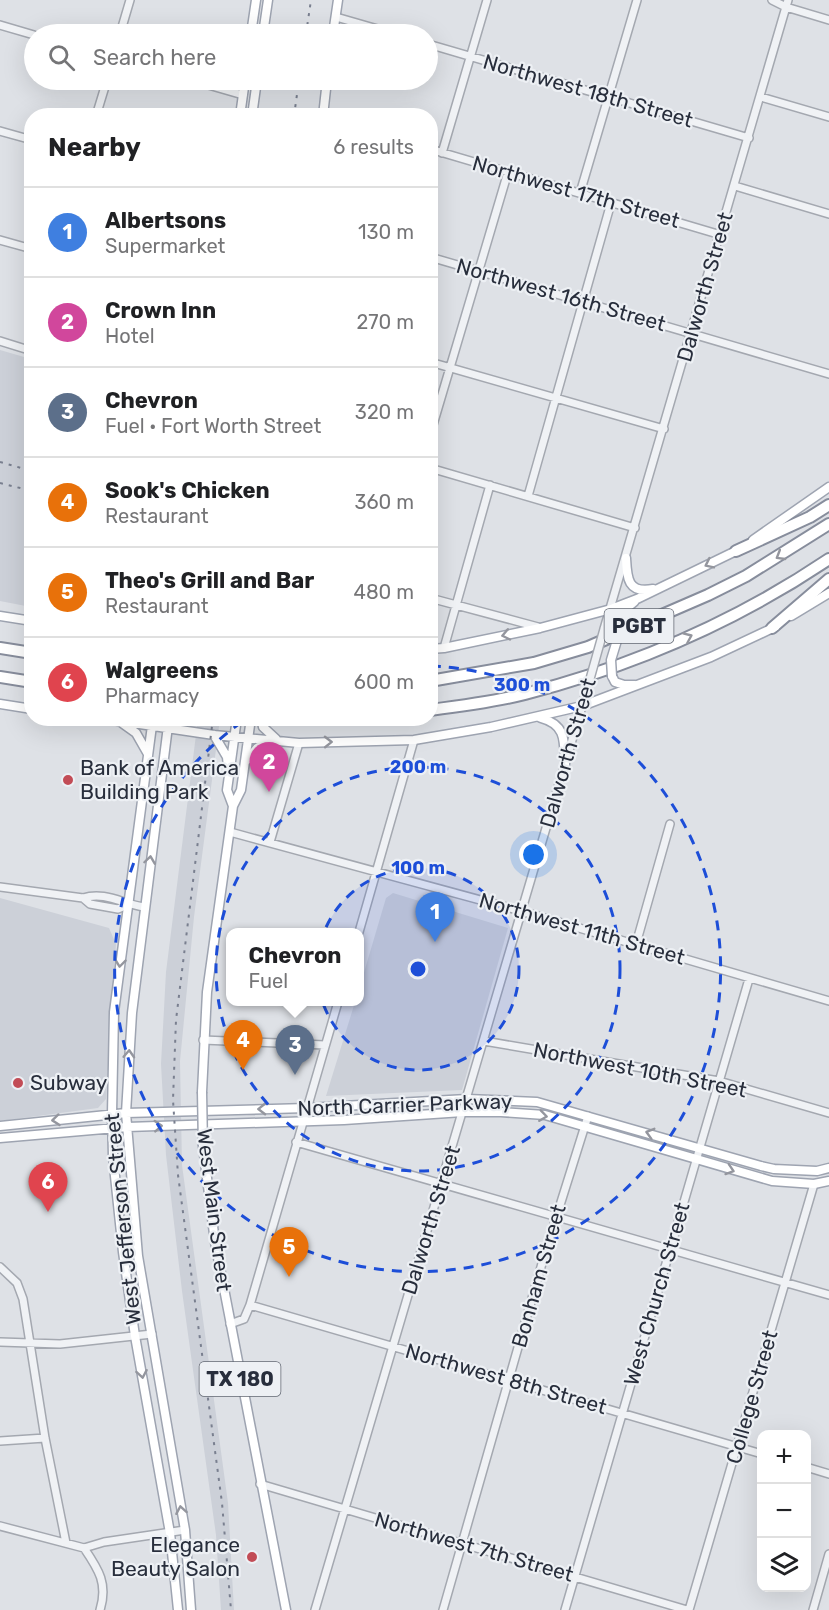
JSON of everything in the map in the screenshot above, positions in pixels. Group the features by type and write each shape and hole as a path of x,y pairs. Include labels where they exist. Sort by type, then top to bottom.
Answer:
{"highway":[{"path":"736,551 810,517 829,505"},
{"name":"PGBT","path":"438,680 534,663 588,647 746,576 829,524"},
{"name":"PGBT","path":"438,709 523,695 619,665 722,623 829,559"},
{"path":"772,628 829,579"},
{"path":"0,648 24,652"},
{"path":"0,677 24,681"}],"main road":[{"path":"252,24 256,0"},
{"path":"264,24 268,0"},
{"path":"335,24 338,0"},
{"path":"241,108 244,90"},
{"path":"253,108 256,90"},
{"path":"324,108 326,90"},
{"path":"438,648 540,628 611,609 637,599 736,551 829,487"},
{"path":"626,558 630,585 647,590 659,588"},
{"path":"180,726 214,735 299,743 414,740 537,718 641,686 711,657 772,628 829,593"},
{"path":"637,599 628,607 611,660 612,676 615,682 641,686"},
{"path":"0,616 24,620"},
{"path":"0,704 24,708"},
{"path":"537,718 549,720 562,732 565,765"},
{"path":"129,726 148,754"},
{"name":"West Jefferson Street","path":"152,726 114,1012 112,1129 118,1212 135,1336 170,1533 178,1610"},
{"name":"West Jefferson Street","path":"168,726 132,1013 126,1113 138,1256 185,1530 191,1610"},
{"name":"West Main Street","path":"233,806 227,790 236,726"},
{"name":"West Main Street","path":"250,726 241,790 233,806 207,992 203,1040 203,1146 215,1242 286,1610"},
{"path":"263,726 273,740"},
{"path":"214,735 227,757 230,774"},
{"path":"245,761 257,748 273,740"},
{"name":"North Carrier Parkway","path":"0,1126 112,1114 187,1110 307,1108 467,1100 537,1102 774,1169 817,1171 829,1168"},
{"name":"North Carrier Parkway","path":"0,1138 128,1127 303,1122 463,1112 545,1115 772,1181 814,1184 829,1181"},
{"path":"152,1431 168,1428"},
{"path":"159,1466 174,1464"}],"street":[{"path":"123,24 130,0"},
{"path":"442,153 487,0"},
{"path":"580,193 637,0"},
{"path":"772,0 787,3 829,20"},
{"name":"Dalworth Street","path":"315,1610 467,1100 787,3"},
{"path":"336,17 360,24"},
{"path":"0,25 24,32"},
{"name":"Northwest 18th Street","path":"438,47 749,138"},
{"path":"98,108 104,90"},
{"path":"228,90 243,94"},
{"path":"761,97 829,117"},
{"path":"0,131 24,138"},
{"name":"Northwest 17th Street","path":"438,152 721,235"},
{"path":"438,408 508,172"},
{"path":"735,186 829,214"},
{"path":"528,496 612,203"},
{"path":"0,240 24,247"},
{"name":"Northwest 16th Street","path":"438,259 829,374"},
{"path":"0,341 24,346"},
{"path":"438,364 664,429"},
{"path":"438,470 635,528"},
{"path":"444,648 490,485"},
{"path":"438,600 540,628"},
{"path":"360,928 414,740"},
{"path":"270,842 299,743"},
{"path":"636,944 670,824"},
{"name":"Northwest 11th Street","path":"230,831 521,911 829,1001"},
{"path":"0,887 83,898 90,904 118,909 127,905 144,908"},
{"name":"West Church Street","path":"565,1610 749,979"},
{"path":"230,1324 244,1319 250,1305 337,1006"},
{"path":"203,1040 325,1045"},
{"name":"Northwest 10th Street","path":"484,1041 719,1081 829,1113"},
{"name":"Bonham Street","path":"443,1610 556,1216 588,1116"},
{"path":"296,1142 785,1281 829,1296"},
{"name":"College Street","path":"688,1610 814,1184"},
{"path":"2,1268 17,1283 23,1299 45,1438 66,1543"},
{"name":"Northwest 8th Street","path":"250,1305 757,1453"},
{"path":"0,1342 60,1344 152,1334"},
{"path":"0,1441 45,1438"},
{"path":"811,1468 829,1474"},
{"name":"Northwest 7th Street","path":"260,1484 688,1610"},
{"path":"49,1538 54,1536 62,1524"},
{"path":"0,1526 84,1548 185,1530"},
{"path":"93,1562 96,1551 102,1543"},
{"path":"84,1548 104,1584 100,1610"},
{"path":"813,1610 829,1554"}],"shaded area":[{"path":"0,350 24,357 24,606 0,601"},
{"path":"197,726 219,726 194,917 180,1061 182,1165 228,1503 234,1610 221,1610 216,1535 182,1291 166,1155 161,1064 166,972"},
{"path":"393,893 508,928 462,1090 326,1096 354,1006 364,1006 364,972 386,898"},
{"path":"0,898 109,928 116,944 106,1099 98,1108 0,1121"}],"railway":[{"path":"307,24 311,0"},
{"path":"295,108 298,90"},
{"path":"0,462 24,469"},
{"path":"0,483 24,489"},
{"path":"212,726 176,1020 173,1100 178,1175 222,1503 231,1610"}],"place":[{"name":"Bank of America Building Park","path":"68,780"},
{"name":"Crown Inn","path":"269,792"},
{"name":"Albertsons","path":"435,942"},
{"name":"Sook's Chicken","path":"243,1070"},
{"name":"Chevron","path":"295,1075"},
{"name":"Subway","path":"18,1083"},
{"name":"Walgreens","path":"48,1212"},
{"name":"Theo's Grill and Bar","path":"289,1277"},
{"name":"Elegance Beauty Salon","path":"252,1557"}]}
